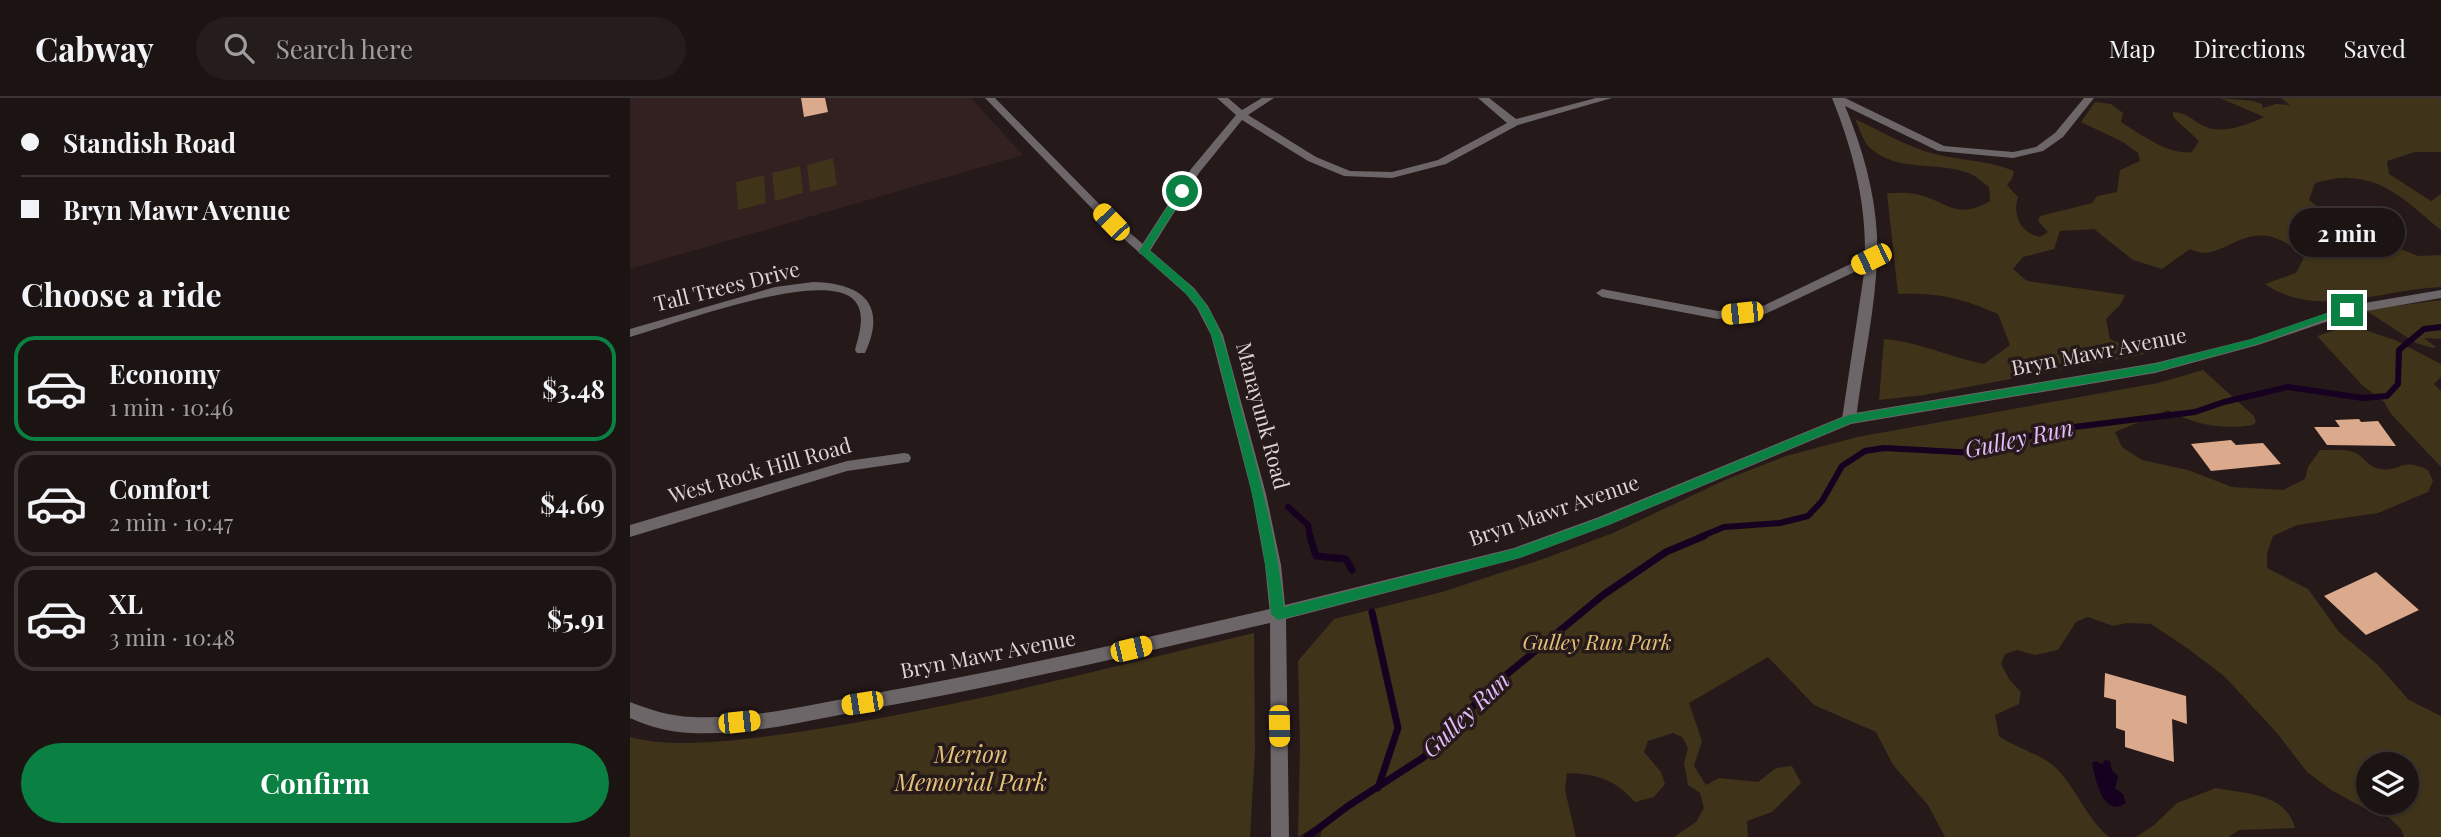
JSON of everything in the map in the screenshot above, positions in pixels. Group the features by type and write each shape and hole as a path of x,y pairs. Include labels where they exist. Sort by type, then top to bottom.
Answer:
{"street":[{"name":"Manayunk Road","path":"990,98 1111,222 1190,291 1202,306 1217,335 1262,505 1273,565 1278,614 1280,837"},
{"path":"1223,98 1241,115 1312,159 1348,174 1392,175 1442,162 1514,123 1607,98"},
{"path":"1144,251 1195,171 1241,115 1269,98"},
{"path":"1483,98 1514,123"},
{"path":"1837,98 1942,149 2013,155 2039,149 2059,135 2089,98"},
{"path":"1837,98 1857,145 1868,203 1871,259 1849,419"},
{"path":"1602,293 1718,315 1765,310 1871,259"},
{"name":"Tall Trees Drive","path":"630,332 775,291 828,285 852,292 866,306 868,325 861,350"},
{"name":"Bryn Mawr Avenue","path":"630,710 648,719 670,723 724,724 888,698 1083,660 1515,554 1604,521 1849,419 2155,368 2254,342 2347,310 2441,294"},
{"name":"West Rock Hill Road","path":"630,531 847,466 904,458"}],"shaded area":[{"path":"630,98 971,98 1023,155 630,269"},
{"path":"2105,760 2110,761 2112,770 2118,776 2115,788 2123,794 2126,803 2111,806 2102,795 2092,763 2095,761 2102,764"}],"green space":[{"path":"2220,98 2253,101 2262,104 2263,108 2276,104 2290,105 2281,98 2441,98 2441,152 2415,152 2387,161 2389,174 2431,201 2441,194 2441,230 2399,196 2375,183 2362,180 2340,178 2315,183 2309,200 2338,223 2368,236 2418,256 2441,255 2441,287 2351,300 2306,300 2285,295 2265,284 2296,273 2304,257 2284,242 2268,236 2253,236 2203,253 2190,249 2162,269 2133,260 2094,229 2060,231 2054,249 2023,257 2013,269 2027,281 2125,295 2121,304 2106,319 2110,339 2146,354 1924,395 1879,400 1884,339 1910,343 1984,364 2010,345 1998,314 1950,297 1898,294 1887,193 1916,194 1952,208 1968,209 1990,201 1989,187 1973,175 1959,170 1906,164 1881,156 1870,148 1855,119 1925,151 2014,171 2007,185 2018,197 2017,217 2023,228 2040,237 2048,232 2038,221 2040,216 2092,203 2097,196 2117,192 2120,170 2140,161 2138,153 2123,142 2081,122 2095,102 2111,104 2123,113 2121,122 2155,143 2174,151 2192,152 2199,141 2173,117 2173,112 2218,130 2242,126 2264,117"},
{"path":"833,158 837,185 810,192 807,165"},
{"path":"800,166 803,193 775,201 772,173"},
{"path":"764,175 766,203 738,210 736,182"},
{"path":"2441,300 2441,339 2424,338 2436,347 2433,348 2416,343 2365,310"},
{"path":"2350,325 2395,340 2441,364 2441,377 2434,384 2441,391 2441,467 2391,414 2384,402 2362,385 2317,336"},
{"name":"Gulley Run Park","path":"2203,370 2254,416 2256,422 2253,425 2209,425 2168,410 2115,432 2122,447 2142,460 2188,470 2232,487 2283,490 2305,479 2308,467 2320,450 2354,452 2377,468 2393,469 2412,465 2428,470 2433,481 2428,492 2378,513 2297,525 2273,536 2267,553 2267,568 2308,589 2339,632 2377,664 2409,700 2441,716 2441,837 2404,837 2401,829 2386,815 2419,815 2419,752 2356,752 2356,804 2331,790 2307,772 2277,733 2224,676 2187,648 2151,624 2127,623 2113,626 2088,617 2076,622 2058,650 2035,655 2017,650 2005,654 2001,664 2009,679 2021,692 2019,704 1995,715 1999,736 2056,768 2094,821 2109,837 1945,837 1928,805 1893,765 1876,732 1814,705 1768,657 1689,703 1702,741 1694,766 1706,785 1719,778 1758,782 1776,768 1792,766 1801,783 1772,812 1747,821 1748,837 1674,837 1696,822 1704,808 1700,793 1688,785 1684,763 1688,748 1682,737 1673,733 1648,741 1644,752 1661,772 1665,784 1654,797 1635,802 1620,788 1604,779 1567,773 1565,790 1576,837 1320,837 1324,821 1298,837 1298,661 1334,619 1442,592 1543,559 1613,533 1725,480 1786,456 1857,437 2158,383"},
{"name":"Merion Memorial Park","path":"1254,633 1255,751 1250,837 630,837 630,737 669,743 714,742 856,723 1027,687"},
{"path":"2216,788 2252,794 2274,802 2290,816 2295,828 2239,830 2229,837 2136,837 2153,826 2177,803"}],"building":[{"path":"801,98 825,98 828,112 804,117"},
{"path":"2359,419 2361,422 2378,421 2396,446 2327,445 2314,427 2340,427 2335,420"},
{"path":"2231,440 2236,445 2263,443 2281,464 2211,471 2191,444"},
{"path":"2376,572 2419,610 2366,635 2324,596"},
{"path":"2105,673 2186,696 2187,724 2172,719 2174,762 2125,747 2125,731 2116,728 2116,700 2104,697"}],"waterway":[{"name":"Gulley Run","path":"1700,537 1724,527 1780,523 1808,516 1822,501 1842,466 1865,451 1884,448 1976,453 2050,430 2195,412 2224,402 2288,387 2363,398 2387,396 2398,384 2399,350 2424,329 2441,327"},
{"path":"1288,507 1308,525 1310,537"},
{"path":"1310,536 1316,556 1346,559 1352,570"},
{"name":"Gulley Run","path":"1379,786 1424,757 1494,685 1603,595 1666,552 1704,536"},
{"path":"1372,612 1398,728 1379,786"},
{"name":"Gulley Run","path":"1307,837 1379,786"}],"route":[{"path":"1182,191 1144,251 1190,291 1202,306 1217,335 1263,511 1273,565 1278,614 1515,554 1604,521 1849,419 2155,368 2254,342 2347,310"}]}
